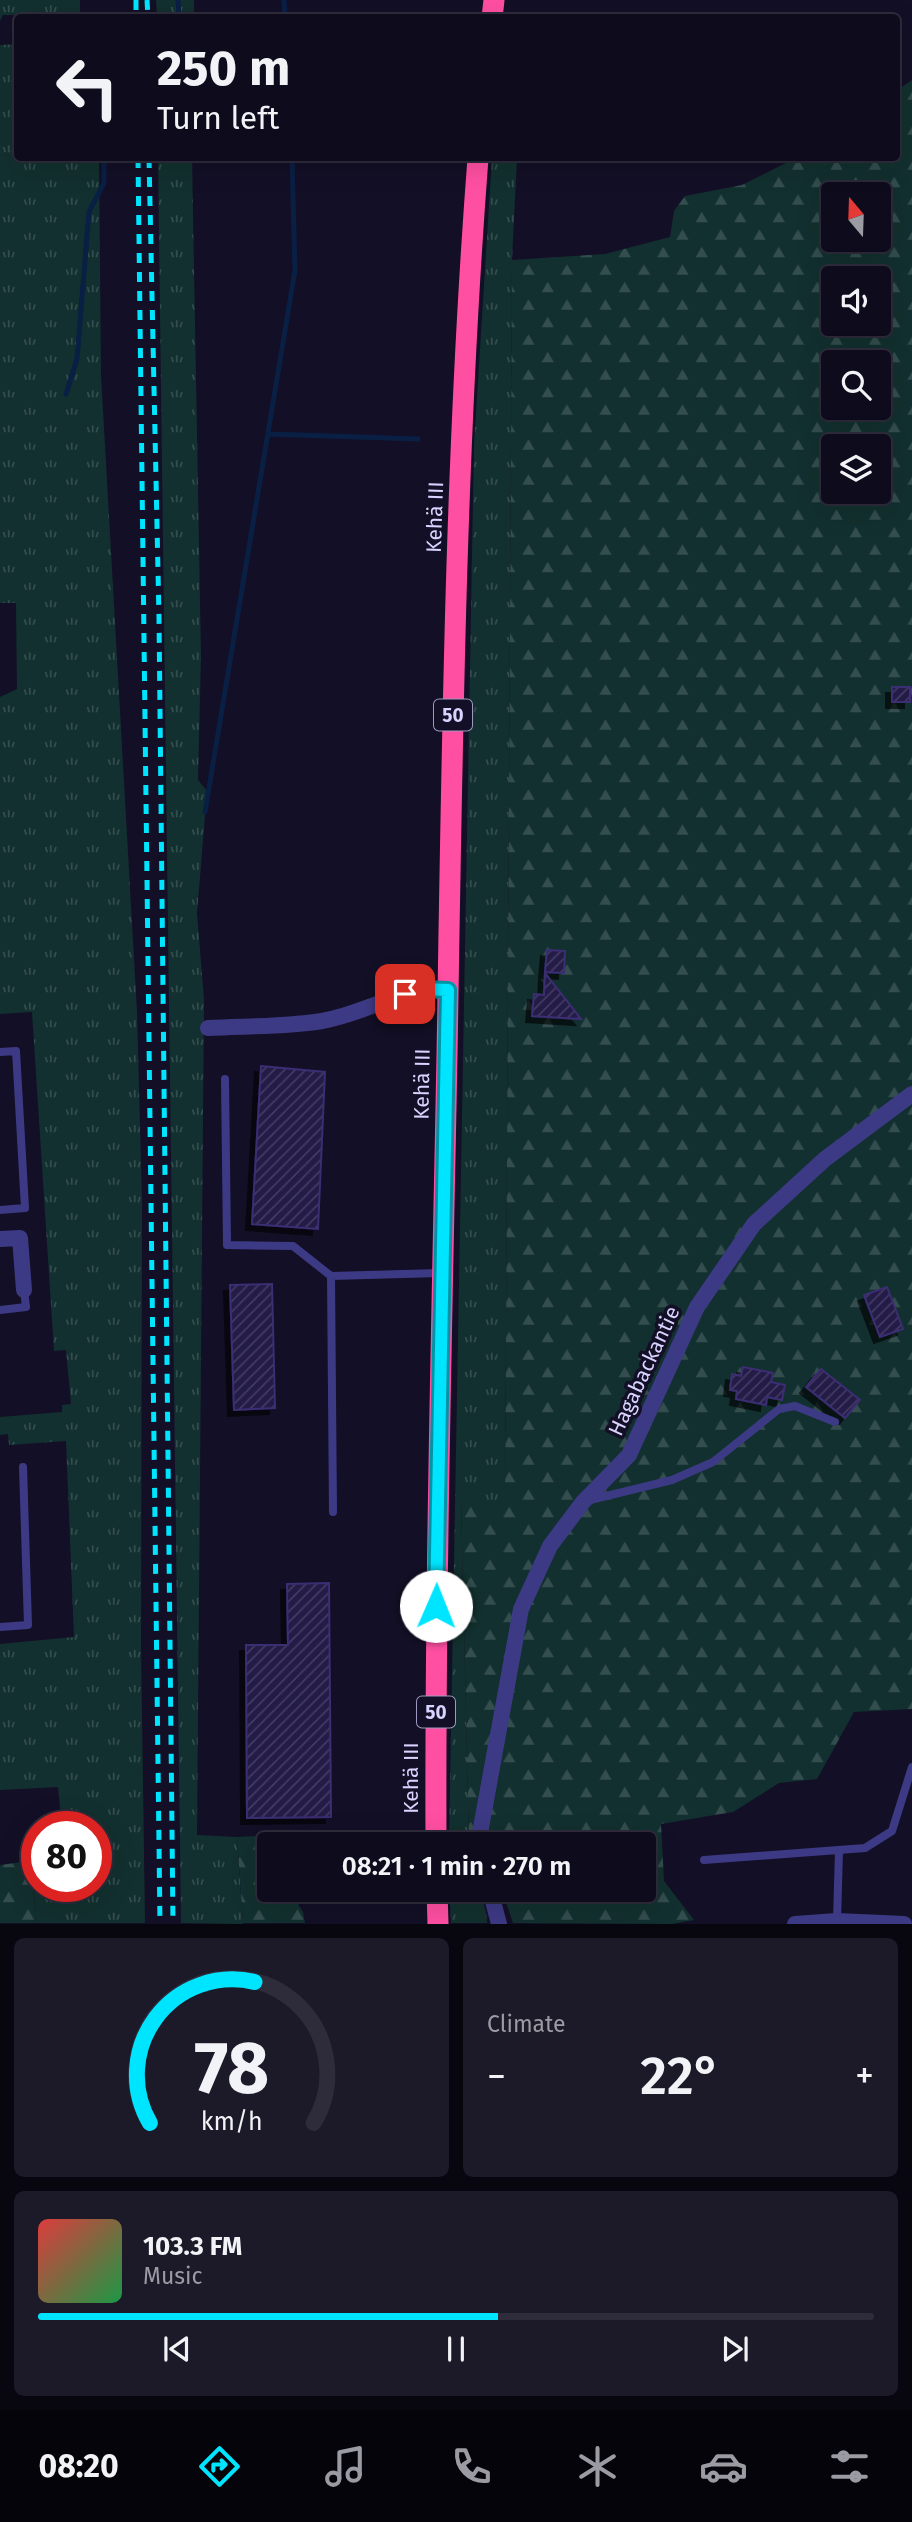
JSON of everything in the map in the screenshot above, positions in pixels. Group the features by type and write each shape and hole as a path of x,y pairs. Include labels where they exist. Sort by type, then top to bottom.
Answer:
{"highway":[{"name":"Kehä III","path":"436,1832 436,1593 448,990 465,346 478,161"},
{"path":"437,1902 438,1923"}],"street":[{"path":"208,1028 323,1021 398,995 423,989 448,990"},
{"name":"Hagabackantie","path":"480,1832 521,1609 550,1546 583,1502 629,1455 697,1307 754,1224 825,1159 912,1094"},
{"path":"0,1239 20,1238 24,1290"},
{"path":"493,1902 499,1923"},
{"path":"795,1923 904,1923"}],"lane":[{"path":"0,1052 16,1051 25,1208 0,1210"},
{"path":"225,1079 227,1245 293,1246 331,1276 443,1272"},
{"path":"331,1276 333,1511"},
{"path":"0,1310 26,1307 24,1290"},
{"path":"583,1502 672,1480 713,1462 779,1409 795,1406 835,1422"},
{"path":"0,1627 28,1625 23,1467"},
{"path":"704,1860 865,1848 892,1831 912,1767"},
{"path":"837,1921 839,1850"}],"green space":[{"path":"0,0 80,0 80,14 14,14 3,15 0,21"},
{"path":"156,0 194,0 194,14 157,14"},
{"path":"14,44 14,161 99,161 101,375 137,1012 142,1201 141,1647 145,1923 37,1923 35,1902 112,1902 112,1811 60,1811 58,1787 0,1790 0,1644 74,1637 66,1441 9,1445 8,1434 0,1435 0,1417 62,1412 62,1405 71,1404 66,1350 54,1351 32,1012 0,1014 0,697 17,689 16,603 0,603 0,45"},
{"path":"912,80 912,1709 854,1712 817,1779 779,1783 733,1812 661,1824 664,1881 694,1920 672,1924 513,1923 506,1902 656,1902 656,1832 469,1832 461,1500 505,1500 512,260 605,254 670,237 674,211 685,196 742,185 790,161 900,161 900,88"},
{"path":"158,161 192,161 201,655 198,780 207,791 197,913 204,1000 197,1835 237,1837 243,1924 181,1923"},
{"path":"492,161 517,161 512,260 505,1500 461,1500 469,1832 449,1832 474,445"},
{"path":"257,1836 257,1902 297,1902 303,1912 305,1923 243,1923 237,1837"},
{"path":"21,1862 21,1902 35,1902 37,1923 0,1923 0,1865"},
{"path":"482,1902 487,1923 451,1923 450,1904"}],"building":[{"path":"892,687 910,687 910,702 892,702"},
{"path":"547,950 565,951 564,973 545,972"},
{"path":"545,973 581,1019 532,1016 534,994 544,995"},
{"path":"261,1066 325,1072 318,1229 252,1224"},
{"path":"272,1284 275,1408 234,1410 230,1285"},
{"path":"887,1287 903,1329 880,1337 864,1295"},
{"path":"743,1367 773,1373 771,1382 785,1385 782,1400 767,1397 766,1405 736,1399 737,1391 730,1390 732,1374 741,1376"},
{"path":"821,1369 860,1400 845,1418 806,1387"},
{"path":"329,1583 331,1817 247,1818 246,1645 288,1645 287,1584"}],"waterway":[{"path":"178,0 179,14"},
{"path":"284,0 285,14"},
{"path":"66,394 77,359 89,212 104,183 104,161"},
{"path":"205,812 295,270 292,161"},
{"path":"268,434 418,439"}],"railway":[{"path":"136,0 136,14"},
{"path":"147,0 148,14"},
{"path":"138,161 160,1924"},
{"path":"149,161 159,617 173,1924"}],"route":[{"path":"405,994 423,989 448,990 436,1606"}]}
